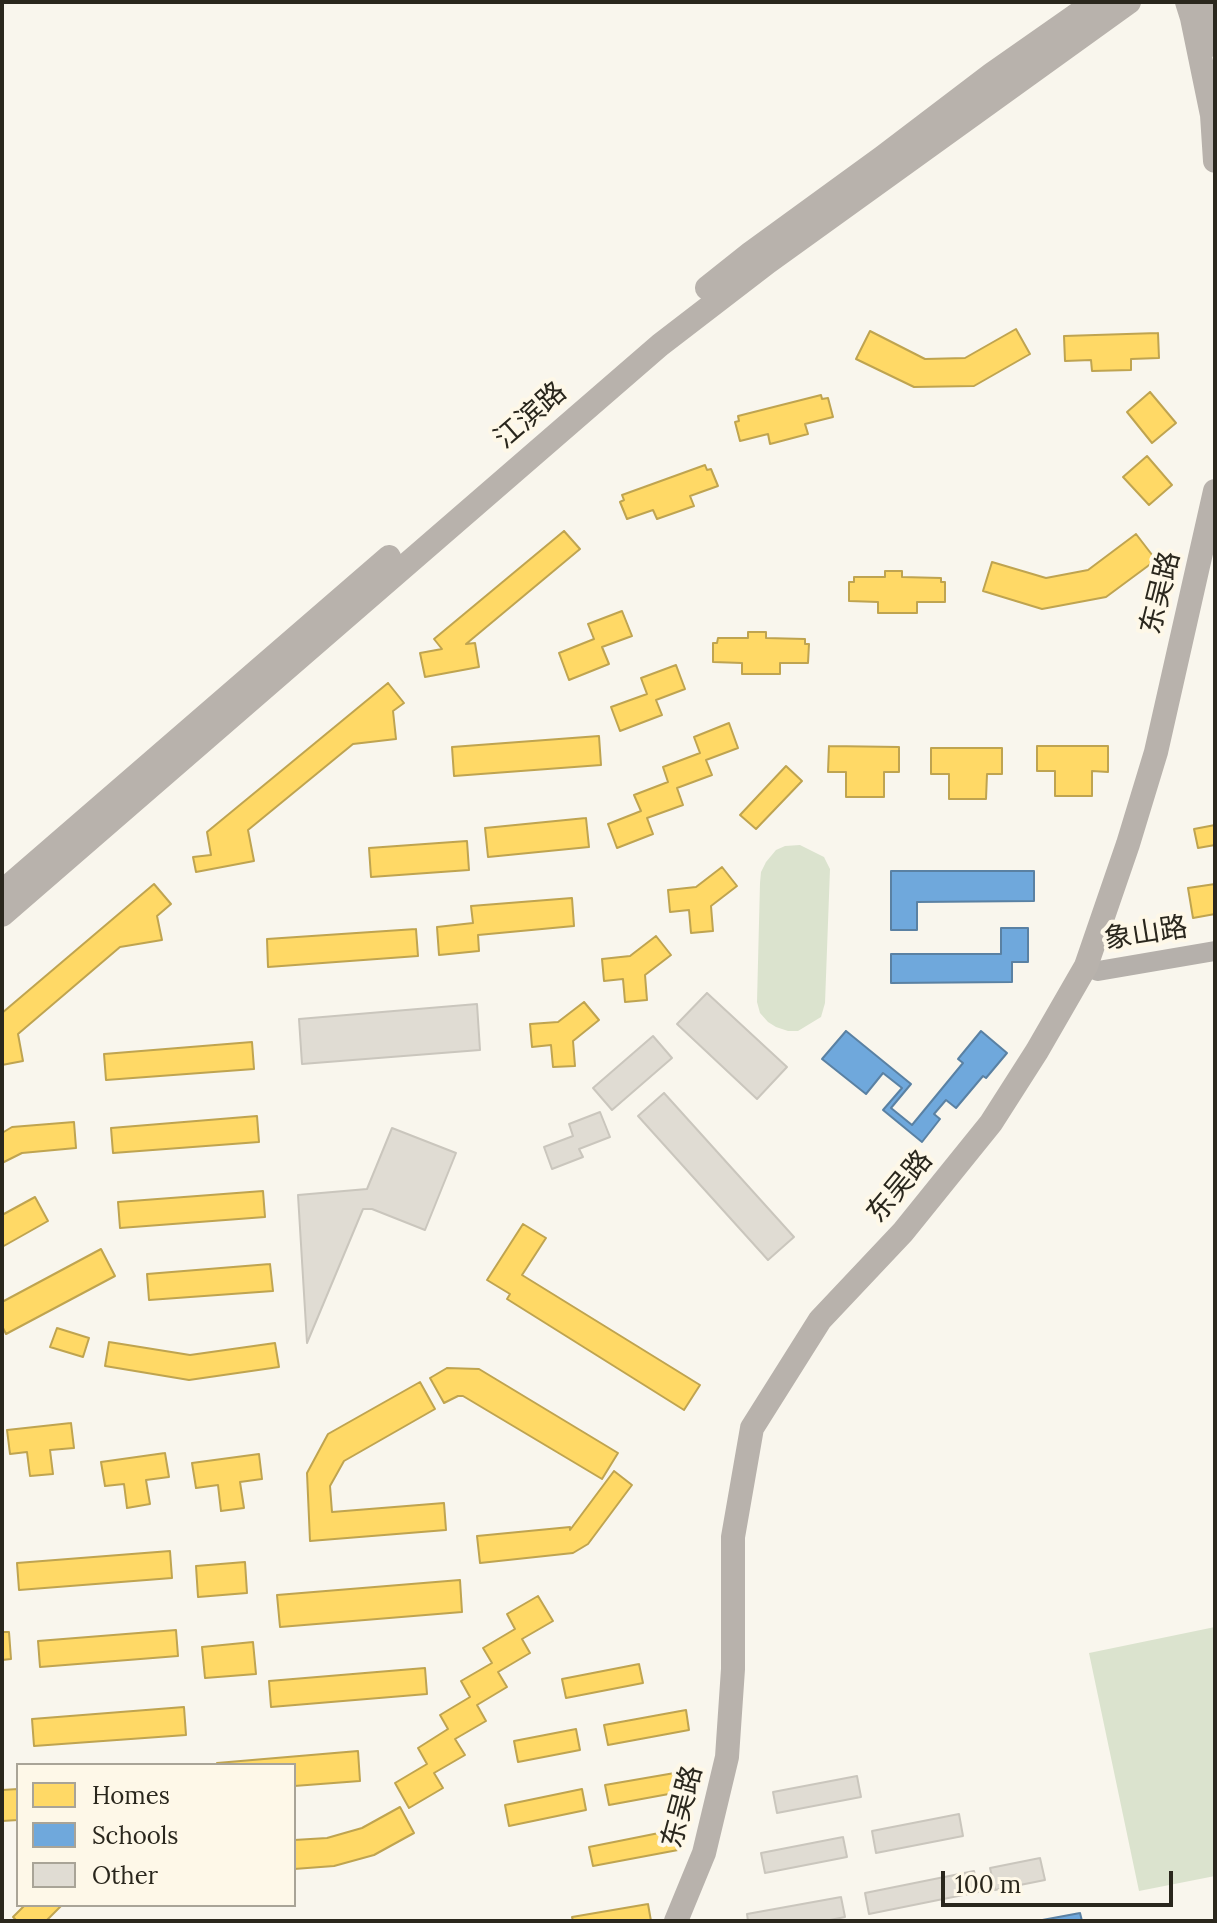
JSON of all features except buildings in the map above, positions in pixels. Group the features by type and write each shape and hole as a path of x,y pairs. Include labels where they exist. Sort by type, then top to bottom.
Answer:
{"main road":[{"name":"江滨路","path":"2,892 643,339 751,253 992,74 1095,2"},
{"name":"江滨路","path":"2,915 660,345 768,262 1129,2"},
{"path":"1187,2 1212,115 1215,161"},
{"path":"1204,2 1215,45"},
{"name":"东吴路","path":"676,1921 704,1853 727,1757 733,1669 733,1537 752,1428 820,1320 903,1232 991,1123 1092,969 1156,752 1215,491"},
{"name":"东吴路","path":"693,1921 719,1857 739,1759 745,1669 745,1538 764,1433 830,1328 912,1240 1001,1130 1048,1058 1092,969 1140,848 1168,755 1215,553"}],"street":[{"name":"象山路","path":"1092,969 1215,951"}],"green space":[{"path":"800,845 824,857 830,869 825,1003 821,1017 798,1031 788,1031 768,1022 760,1013 757,1002 760,883 761,872 776,850"},
{"path":"1215,1627 1215,1876 1139,1891 1089,1653"}]}
